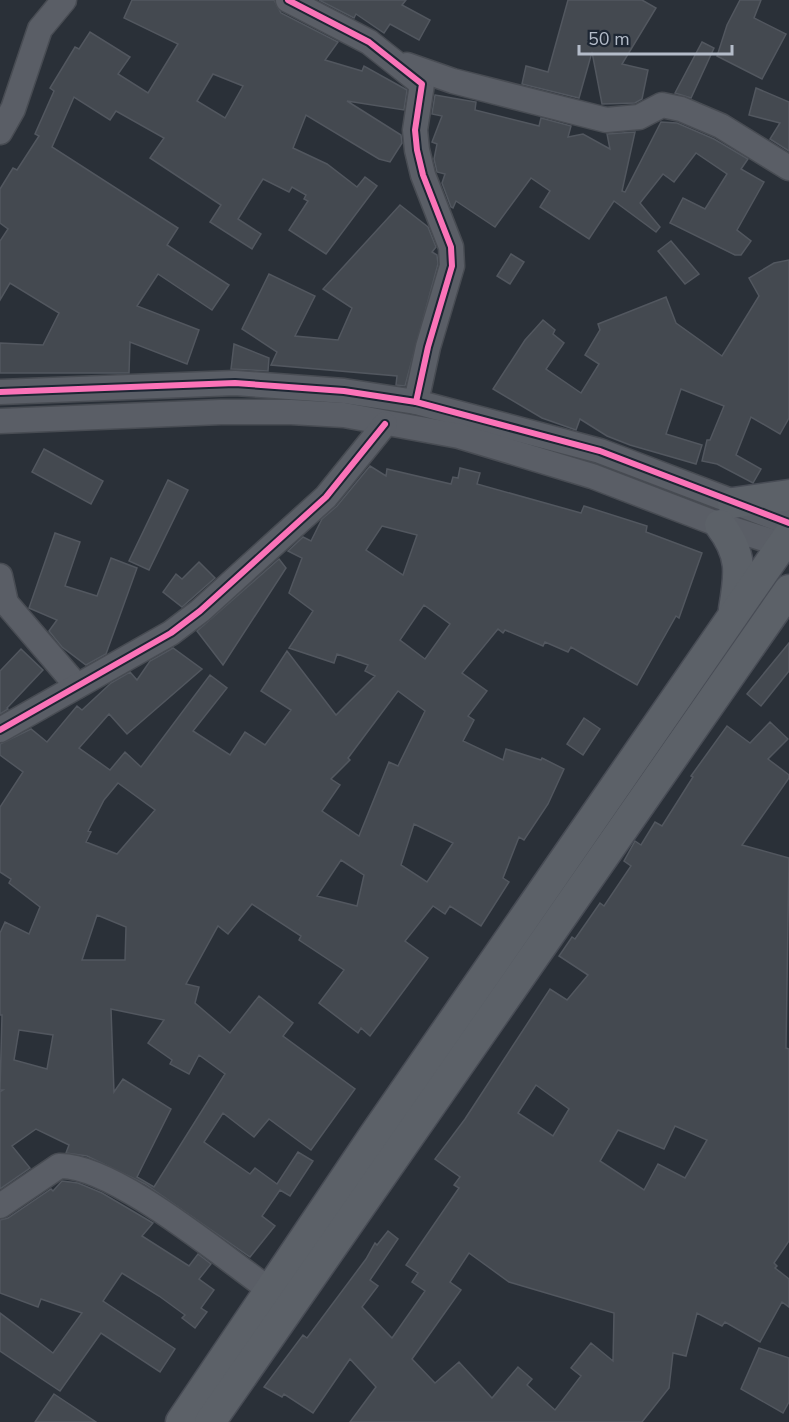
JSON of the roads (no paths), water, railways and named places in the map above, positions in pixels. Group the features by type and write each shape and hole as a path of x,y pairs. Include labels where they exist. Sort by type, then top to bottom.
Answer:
{"main road":[{"path":"733,615 739,582 739,561 727,514 789,495"},
{"path":"181,1422 787,537"},
{"path":"210,1422 789,590"}],"street":[{"path":"0,132 14,109 40,29 64,0"},
{"path":"288,0 369,42 422,84 415,130 417,150 423,175 451,247 452,266 428,347 416,402"},
{"path":"392,60 453,81 606,120 639,117 662,105 681,109 721,126 789,168"},
{"path":"0,392 235,383 344,391 416,402 600,451 727,514"},
{"path":"0,421 291,412 344,416 459,436 727,514 787,537"},
{"path":"0,730 171,633 200,611 326,497 385,424"},
{"path":"0,576 6,603 77,686"},
{"path":"0,1206 59,1166 85,1169 130,1191 270,1290"}]}
